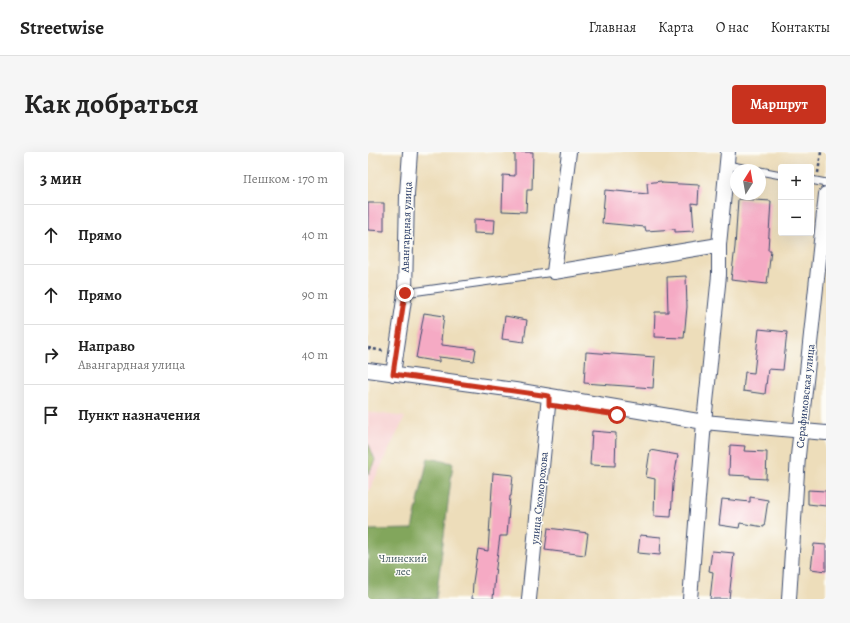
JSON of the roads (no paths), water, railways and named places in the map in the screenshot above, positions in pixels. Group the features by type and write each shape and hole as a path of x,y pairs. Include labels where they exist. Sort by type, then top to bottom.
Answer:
{"street":[{"name":"Авангардная улица","path":"393,374 405,293 407,194 410,152"},
{"path":"569,152 554,272 719,245"},
{"path":"690,599 727,159"},
{"name":"Серафимовская улица","path":"788,599 801,430 826,194"},
{"path":"368,370 549,396 704,422 826,432"},
{"name":"улица Скоморохова","path":"529,599 549,396"}],"lane":[{"path":"727,159 739,164"},
{"path":"766,172 778,174"},
{"path":"814,181 826,183"},
{"path":"405,293 554,272"}],"park label":[{"name":"Члинский лес","path":"403,564"}]}
